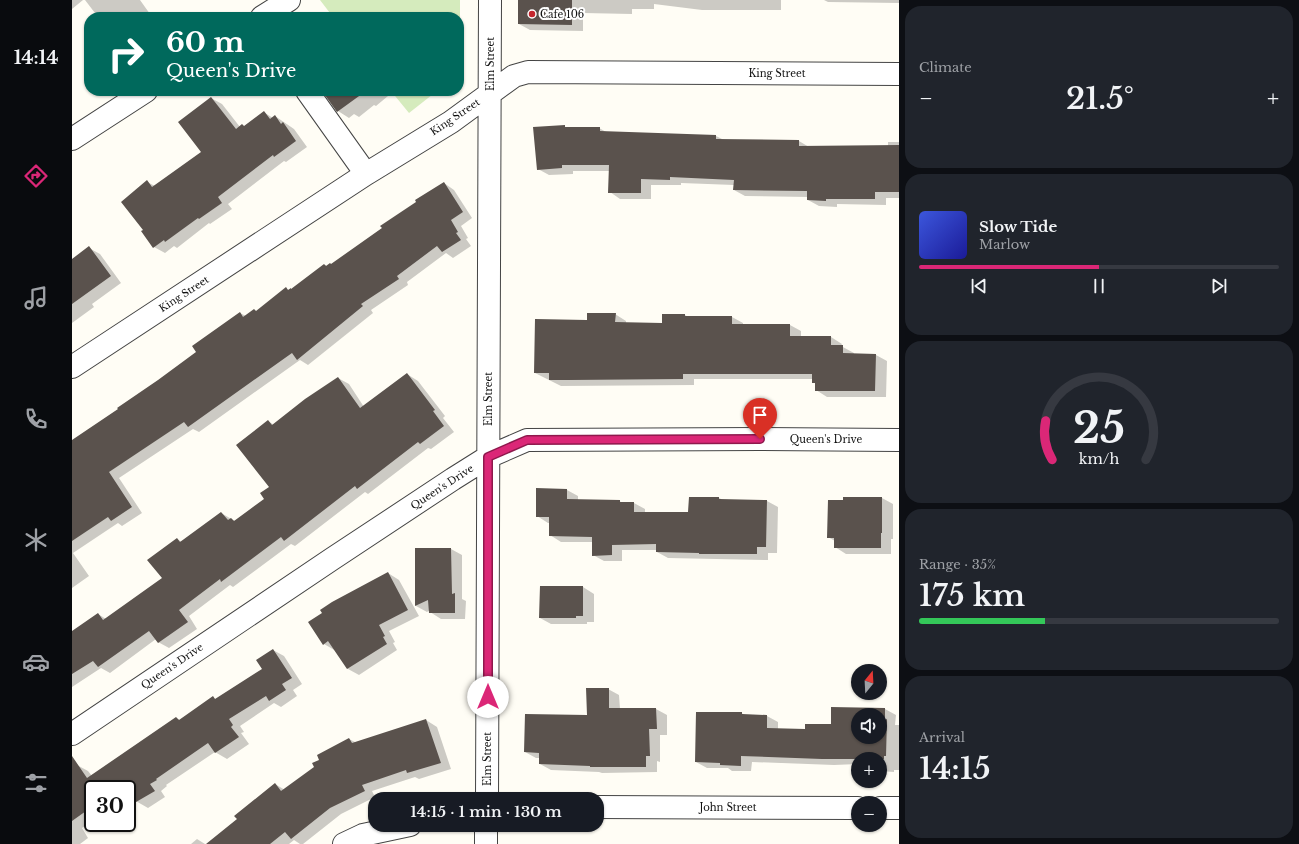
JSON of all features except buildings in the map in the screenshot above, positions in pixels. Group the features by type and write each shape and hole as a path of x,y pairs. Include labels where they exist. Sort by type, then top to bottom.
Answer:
{"street":[{"path":"270,12 289,0"},
{"name":"Elm Street","path":"487,792 490,0"},
{"name":"King Street","path":"72,368 366,174 451,122 514,76 528,72 899,74"},
{"path":"72,138 138,96"},
{"path":"311,96 366,174"},
{"name":"Queen's Drive","path":"72,734 332,559 488,457 527,440 899,440"},
{"name":"John Street","path":"604,807 851,808"},
{"path":"887,808 899,808"},
{"path":"344,844 363,835 377,832"},
{"path":"486,832 486,844"}],"green space":[{"path":"320,0 460,0 460,12 329,12"},
{"path":"395,96 431,96 409,113"}],"place":[{"name":"Cafe 106","path":"532,14"}],"route":[{"path":"488,697 488,457 527,440 760,439"}]}
